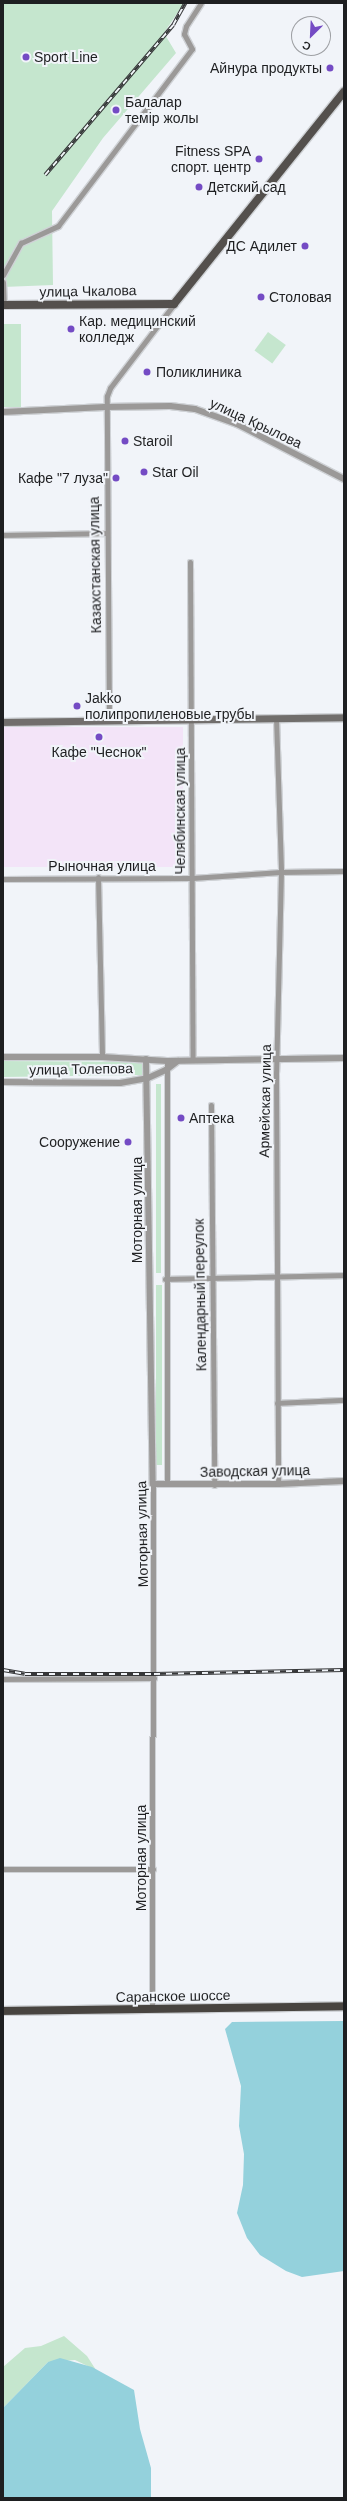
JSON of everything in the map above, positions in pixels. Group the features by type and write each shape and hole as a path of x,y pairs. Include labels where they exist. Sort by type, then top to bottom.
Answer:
{"highway":[{"name":"Саранское шоссе","path":"3,2011 344,2006"}],"main road":[{"path":"174,304 344,92"},
{"name":"улица Чкалова","path":"3,305 174,304"},
{"path":"3,722 344,717"}],"street":[{"path":"3,275 21,243 58,226 192,49 184,34 186,26 201,3"},
{"path":"3,282 3,305"},
{"name":"Казахстанская улица","path":"109,721 105,407 110,388 174,304"},
{"name":"улица Крылова","path":"3,412 105,407 170,406 202,411 246,429 344,479"},
{"path":"3,535 107,533"},
{"name":"Челябинская улица","path":"190,562 193,1060"},
{"name":"Армейская улица","path":"276,718 281,872 276,1278 276,1403 278,1484"},
{"name":"Рыночная улица","path":"3,879 98,877 192,878 281,872 344,871"},
{"path":"98,877 102,1057"},
{"name":"улица Толепова","path":"3,1057 102,1057 167,1061 344,1058"},
{"name":"Моторная улица","path":"146,1059 148,1078 153,1484 154,1678 152,2009"},
{"name":"Моторная улица","path":"167,1061 167,1484"},
{"name":"улица Толепова","path":"3,1082 120,1082 148,1078 166,1070 178,1061"},
{"name":"Календарный переулок","path":"211,1105 214,1485"},
{"path":"166,1278 276,1278 344,1275"},
{"path":"276,1403 344,1400"},
{"name":"Заводская улица","path":"153,1484 278,1484 344,1481"},
{"path":"3,1679 154,1678"},
{"path":"3,1870 153,1869"}],"shaded area":[{"path":"3,727 183,727 183,867 3,867"}],"green space":[{"path":"3,3 184,3 164,33 176,53 103,138 52,211 53,285 3,287"},
{"path":"3,324 21,324 21,407 3,407"},
{"path":"268,332 286,345 272,364 254,351"},
{"path":"3,1061 142,1062 143,1075 3,1077"},
{"path":"156,1084 161,1084 161,1273 156,1273"},
{"path":"156,1285 162,1285 162,1465 156,1465"},
{"path":"64,2336 87,2356 96,2370 75,2360 48,2362 3,2408 3,2367 25,2348 41,2346"}],"water":[{"path":"344,2021 344,2271 302,2277 286,2271 260,2255 247,2238 237,2213 243,2185 244,2154 239,2126 241,2086 225,2029 232,2022"},
{"path":"60,2358 92,2367 134,2390 140,2429 151,2468 151,2498 3,2498 3,2408 48,2362"}],"railway":[{"path":"45,175 173,25 185,3"},
{"path":"3,1670 25,1674 154,1674 344,1670"}],"place":[{"name":"Sport Line","path":"26,57"},
{"name":"Айнура продукты","path":"330,68"},
{"name":"Балалар темір жолы","path":"116,110"},
{"name":"Fitness SPA спорт. центр","path":"259,159"},
{"name":"Детский сад","path":"199,187"},
{"name":"ДС Адилет","path":"305,246"},
{"name":"Столовая","path":"261,297"},
{"name":"Кар. медицинский колледж","path":"71,329"},
{"name":"Поликлиника","path":"147,372"},
{"name":"Staroil","path":"125,441"},
{"name":"Star Oil","path":"144,472"},
{"name":"Кафе \"7 луза\"","path":"116,478"},
{"name":"Jakko полипропиленовые трубы","path":"77,706"},
{"name":"Кафе \"Чеснок\"","path":"99,737"},
{"name":"Аптека","path":"181,1118"},
{"name":"Сооружение","path":"128,1142"}]}
